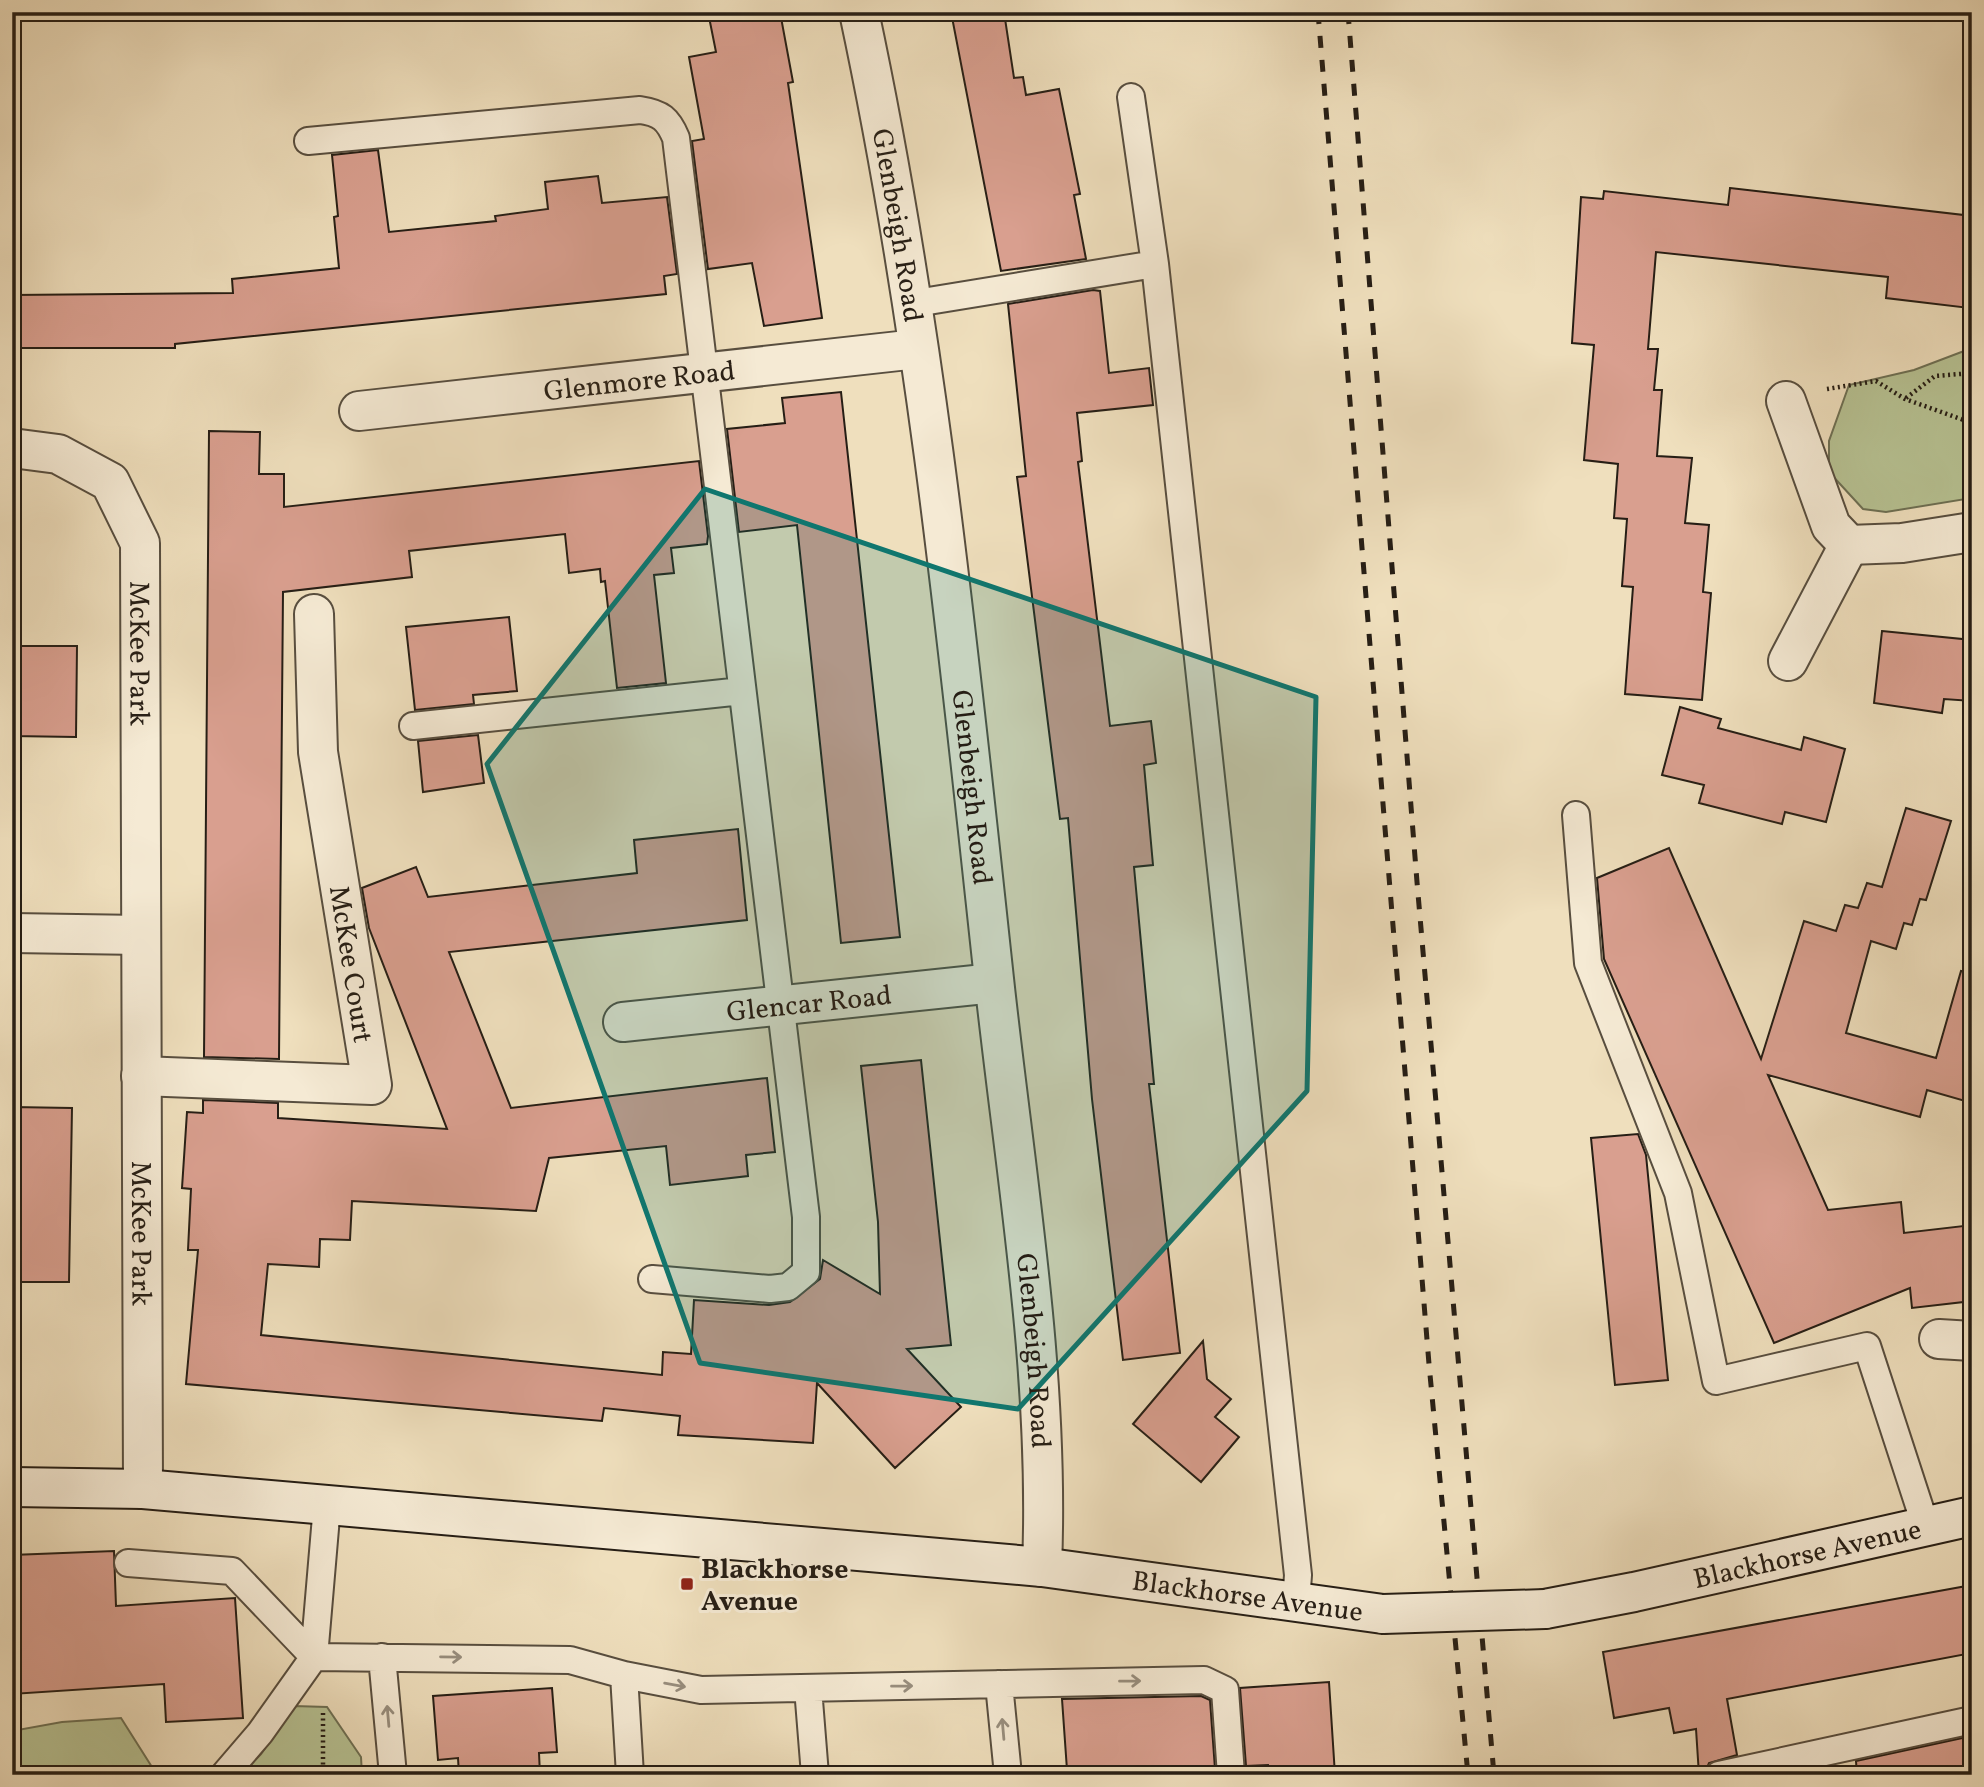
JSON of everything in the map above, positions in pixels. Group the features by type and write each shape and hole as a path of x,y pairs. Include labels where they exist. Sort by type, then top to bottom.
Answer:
{"street":[{"name":"Glenbeigh Road","path":"859,12 879,105 917,349 965,698 994,983 1025,1241 1044,1471 1042,1567"},
{"name":"Glenmore Road","path":"359,411 917,349"},
{"path":"1786,401 1831,526 1849,545 1902,543 1972,532"},
{"name":"McKee Park","path":"12,448 58,454 110,482 140,543 143,1489"},
{"path":"1788,661 1849,545"},
{"name":"McKee Court","path":"141,1076 372,1085 318,752 314,614"},
{"path":"12,933 141,935"},
{"name":"Glencar Road","path":"623,1022 994,983"},
{"name":"Blackhorse Avenue","path":"12,1487 143,1489 1042,1567 1382,1614 1545,1609 1634,1592 1925,1524 1972,1516"}],"lane":[{"path":"1131,97 1155,264 1296,1561 1296,1602"},
{"path":"308,141 640,110 655,112 669,121 676,138 806,1217 806,1272 788,1287 770,1289 652,1279"},
{"path":"910,304 1155,264"},
{"path":"413,726 742,691"},
{"path":"1576,815 1588,963 1678,1193 1716,1381 1867,1346 1925,1524"},
{"path":"224,1775 260,1733 314,1657 327,1506"},
{"path":"128,1563 232,1571 314,1657 570,1660 624,1675 701,1689 1204,1680 1225,1690 1231,1775"},
{"path":"382,1657 393,1775"},
{"path":"624,1675 630,1775"},
{"path":"999,1684 1008,1775"},
{"path":"808,1688 815,1775"},
{"path":"1719,1775 1972,1720"}],"path":[{"path":"1905,398 1935,376 1972,373"},
{"path":"1786,401 1832,388 1876,381 1905,398 1972,422"}],"highlighted area":[{"path":"705,489 1316,697 1307,1091 1018,1409 700,1363 487,764"}],"green space":[{"path":"1972,348 1972,498 1886,512 1863,509 1829,472 1829,441 1849,385 1914,370"},
{"path":"294,1706 327,1707 361,1757 362,1775 241,1775 261,1754"},
{"path":"121,1718 157,1775 12,1775 12,1731 62,1722"}],"building":[{"path":"708,12 780,12 793,82 788,83 822,318 764,326 752,263 708,269 692,141 704,139 689,57 716,52"},
{"path":"951,12 1004,12 1014,78 1023,77 1026,95 1059,89 1080,194 1074,195 1086,259 1001,271"},
{"path":"378,150 389,232 496,221 495,216 548,209 545,182 598,176 602,203 667,197 677,274 664,276 666,294 175,344 175,348 12,348 12,295 233,293 232,279 339,268 334,217 338,216 332,155"},
{"path":"1730,188 1972,216 1969,308 1886,298 1888,277 1656,252 1648,349 1658,349 1654,390 1662,390 1657,456 1692,458 1685,523 1709,525 1703,592 1711,593 1702,700 1625,694 1633,587 1622,586 1627,519 1614,518 1618,464 1584,460 1594,345 1572,343 1581,197 1603,199 1604,191 1728,205"},
{"path":"1100,291 1109,373 1149,368 1153,405 1077,413 1082,461 1078,462 1110,726 1151,721 1156,763 1144,765 1153,865 1134,867 1154,1084 1149,1084 1180,1353 1123,1360 1092,1099 1068,818 1060,819 1017,477 1026,476 1008,304"},
{"path":"841,392 900,937 841,943 797,525 739,532 727,429 785,423 782,398"},
{"path":"209,431 260,432 259,474 284,474 284,507 699,461 708,536 707,544 671,548 674,573 654,575 666,683 617,688 605,581 601,582 600,569 569,573 565,534 409,551 412,577 283,592 279,1059 204,1057"},
{"path":"509,617 517,691 473,695 474,704 415,710 406,627"},
{"path":"1882,631 1972,640 1972,701 1944,699 1942,713 1874,703"},
{"path":"12,646 77,646 76,737 12,736"},
{"path":"1680,707 1721,719 1718,728 1801,750 1804,737 1845,749 1826,822 1785,812 1782,824 1699,803 1704,785 1662,775"},
{"path":"478,735 484,783 423,792 418,741"},
{"path":"1906,808 1951,821 1926,900 1920,899 1912,925 1904,923 1896,949 1871,941 1846,1033 1936,1058 1961,971 1972,973 1972,1103 1927,1090 1920,1117 1768,1075 1828,1210 1901,1202 1904,1233 1972,1225 1972,1301 1912,1308 1910,1288 1774,1343 1604,959 1597,878 1669,848 1761,1059 1804,921 1836,931 1845,905 1858,908 1867,883 1882,887"},
{"path":"738,829 747,920 449,952 511,1108 767,1078 775,1152 746,1155 748,1176 670,1185 666,1146 549,1158 536,1211 352,1201 350,1240 320,1239 319,1267 268,1264 261,1335 662,1375 663,1352 691,1354 694,1300 769,1305 790,1302 820,1279 823,1260 880,1294 878,1222 861,1066 921,1060 951,1345 907,1349 961,1407 895,1468 817,1383 813,1443 678,1435 680,1416 604,1408 602,1421 186,1384 198,1250 188,1250 191,1189 182,1188 187,1112 203,1113 203,1100 278,1103 278,1118 447,1129 369,928 362,888 416,867 428,897 637,873 634,840"},
{"path":"12,1107 72,1108 69,1282 12,1282"},
{"path":"1638,1134 1646,1155 1668,1380 1615,1385 1591,1138"},
{"path":"1203,1341 1207,1379 1231,1399 1215,1417 1239,1437 1201,1482 1133,1424"},
{"path":"114,1551 116,1606 235,1598 243,1718 166,1722 164,1684 12,1694 12,1555"},
{"path":"1972,1585 1972,1653 1727,1699 1737,1755 1709,1763 1704,1775 1699,1775 1696,1729 1674,1733 1669,1708 1614,1718 1603,1652"},
{"path":"1329,1682 1335,1775 1269,1775 1268,1765 1246,1766 1240,1688"},
{"path":"552,1688 557,1752 539,1753 540,1775 459,1775 458,1758 438,1760 433,1696"},
{"path":"1201,1696 1210,1700 1215,1769 1176,1772 1176,1775 1095,1775 1094,1768 1067,1770 1062,1699"},
{"path":"1967,1737 1972,1775 1857,1775 1856,1761"}],"railway":[{"path":"1318,12 1429,1364 1468,1775"},
{"path":"1348,12 1417,882 1494,1775"}],"place":[{"name":"Blackhorse Avenue","path":"687,1584"}]}
